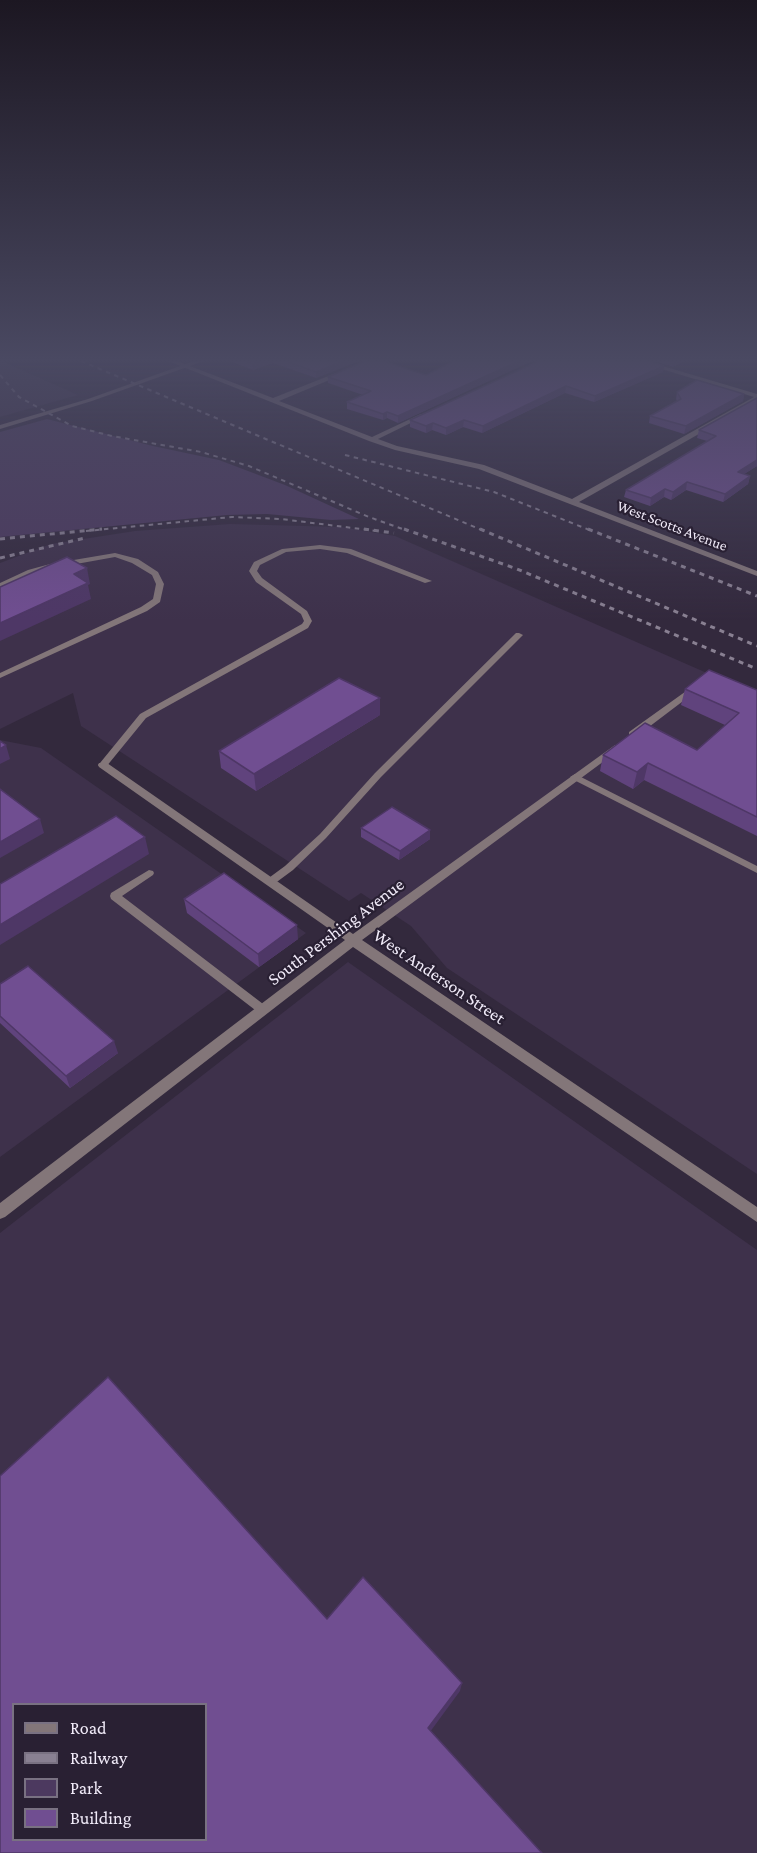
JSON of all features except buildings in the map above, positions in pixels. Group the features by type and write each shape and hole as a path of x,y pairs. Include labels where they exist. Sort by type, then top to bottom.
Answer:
{"street":[{"name":"West Scotts Avenue","path":"395,447 481,467 757,574"},
{"path":"573,502 669,447"},
{"name":"South Pershing Avenue","path":"0,1212 354,941 697,686"},
{"name":"West Anderson Street","path":"103,765 354,941 757,1215"}],"lane":[{"path":"103,765 143,716 305,626 308,621 304,613 259,580 253,571 257,564 284,550 320,547 348,551 428,581"},
{"path":"0,586 31,572 53,566 115,555 135,561 155,574 160,584 157,600 144,609 0,676"},
{"path":"270,882 324,836 378,775 519,635"},
{"path":"576,777 757,870"},
{"path":"149,873 115,896 263,1010"}],"shaded area":[{"path":"230,524 341,527 395,536 757,695 757,1174 447,968 411,926 361,893 349,901 81,726 73,693 0,729 0,563 51,544 135,531"},
{"path":"0,740 41,748 306,933 0,1157"},
{"path":"348,962 757,1250 757,1853 0,1853 0,1233"}],"green space":[{"path":"0,447 160,447 219,460 285,485 359,519 331,520 267,514 227,515 0,537"}],"railway":[{"path":"176,447 249,466 408,531"},
{"path":"286,447 484,531"},
{"path":"345,455 494,492 592,531"},
{"path":"86,531 232,517 281,519 377,531"},
{"path":"0,539 102,529"},
{"path":"364,529 394,533"},
{"path":"404,529 517,569 757,669"},
{"path":"480,529 757,646"},
{"path":"588,529 757,596"},
{"path":"0,558 85,538"}]}
